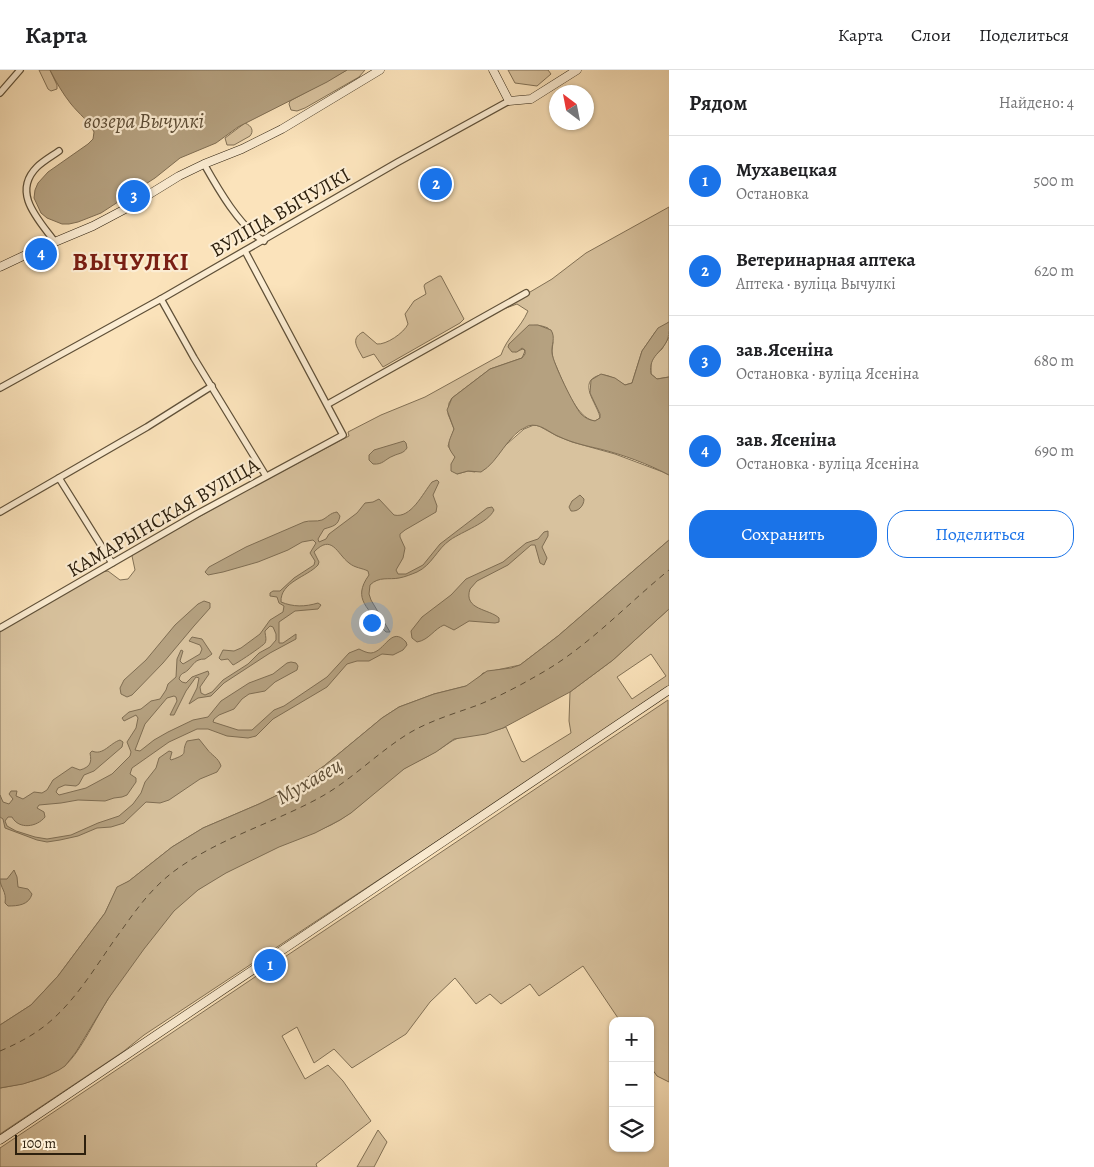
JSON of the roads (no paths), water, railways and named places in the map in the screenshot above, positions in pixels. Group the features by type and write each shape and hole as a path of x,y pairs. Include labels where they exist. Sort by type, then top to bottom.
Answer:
{"street":[{"path":"0,93 20,70"},
{"path":"1,264 93,226 127,208 179,176 242,149 282,128 380,70"},
{"path":"493,70 509,101"},
{"name":"ВУЛІЦА ВЫЧУЛКІ","path":"0,388 264,241 398,162 509,101 531,99 577,70"},
{"path":"55,242 28,205 25,185 36,168 59,150"},
{"path":"204,164 218,189 243,224 254,235 264,241"},
{"path":"245,251 328,404 526,292"},
{"path":"161,299 194,358 266,476"},
{"path":"0,512 147,427 212,386"},
{"name":"КАМАРЫНСКАЯ ВУЛІЦА","path":"0,628 266,476 343,435 328,404"},
{"path":"59,478 112,563"},
{"path":"0,1140 669,690"}],"water":[{"name":"возера Вычулкі","path":"50,70 347,70 238,127 216,143 180,158 155,178 101,213 78,222 62,224 47,218 41,213 34,198 35,190 38,183 48,172 88,144 93,139 94,132 65,96"},
{"path":"669,322 668,338 652,362 651,374 657,379 669,377 669,475 636,460 570,441 537,425 528,426 514,435 493,462 481,472 468,471 457,474 451,471 451,464 455,457 450,449 449,440 454,429 447,410 452,398 490,369 522,358 525,350 522,348 517,352 512,352 508,347 529,325 538,325 551,330 553,336 553,358 564,384 581,414 587,419 595,421 600,418 600,414 590,393 591,380 601,374 615,378 625,385 632,383 642,351 658,328"},
{"path":"404,441 407,448 402,452 379,464 373,464 369,460 369,455 374,450"},
{"path":"437,480 439,482 433,495 437,506 436,512 400,534 405,548 403,558 396,570 398,574 406,574 423,565 440,544 487,508 492,507 494,510 481,523 445,544 422,569 401,578 377,580 370,585 369,594 371,600 390,632 386,632 383,629 364,604 362,591 369,575 368,571 351,565 334,547 325,544 314,552 319,562 318,565 289,585 282,595 281,602 290,605 304,606 318,603 321,605 318,609 295,611 279,622 279,643 283,643 296,634 296,639 270,653 224,683 211,696 198,698 189,704 197,688 199,678 196,677 186,691 174,715 170,715 177,701 174,696 167,698 145,724 135,750 140,751 154,740 193,720 208,717 221,701 249,683 273,674 287,663 296,663 298,666 297,670 275,682 265,691 249,694 234,709 219,715 213,722 238,730 252,730 274,710 284,706 327,677 349,653 359,649 370,653 376,652 396,636 406,642 407,645 403,650 393,655 382,654 369,661 357,661 347,664 327,687 273,719 256,736 248,738 227,736 208,729 197,729 169,742 132,768 130,774 136,778 136,782 127,795 105,801 78,800 39,805 37,808 44,812 45,817 33,825 19,824 12,817 8,817 5,821 7,826 16,831 47,839 71,835 119,816 133,804 141,793 145,782 156,768 159,758 169,751 172,752 171,760 181,756 184,753 187,741 199,739 221,766 217,772 200,779 169,800 160,803 146,802 124,823 111,827 97,828 78,836 47,842 5,828 3,819 0,817 0,795 3,802 9,804 13,799 9,794 11,791 17,791 16,796 23,799 34,792 42,793 47,790 53,780 72,767 80,770 88,766 92,751 103,751 120,740 123,742 122,747 94,771 84,775 79,784 76,786 65,785 58,788 56,792 59,795 86,788 112,774 130,756 131,752 127,742 136,728 138,718 136,715 124,721 122,718 129,712 141,709 151,701 160,699 168,684 176,677 177,659 181,650 183,651 180,661 183,664 200,654 202,649 200,645 189,641 192,637 202,639 212,654 205,659 195,662 179,679 186,683 192,677 208,671 209,674 200,687 201,693 205,695 212,692 223,680 270,647 276,640 276,634 273,627 270,626 265,631 265,643 239,662 233,665 228,659 221,660 219,658 223,650 234,651 241,648 260,634 270,620 283,612 284,606 279,603 277,597 270,596 270,593 280,591 294,578 314,565 315,561 310,553 316,543 313,540 302,542 258,562 208,575 205,572 209,567 246,547 304,522 322,520 337,512 340,516 338,522 324,529 318,539 319,542 326,539 329,534 357,513 365,503 379,499 394,515 406,513 416,504 432,482"},
{"path":"580,495 584,499 583,504 580,508 571,511 569,507 572,501"},
{"path":"548,531 548,536 542,547 547,558 544,565 540,563 535,545 531,545 508,565 477,581 470,589 470,601 478,608 495,615 499,618 499,622 469,621 454,630 444,625 421,641 417,642 412,638 411,631 422,617 451,595 466,579 503,562 526,543 538,539 544,532"},
{"name":"Мухавец","path":"669,540 669,609 613,660 570,692 503,728 486,734 454,739 436,752 404,769 340,820 226,873 198,890 174,911 144,949 108,999 76,1052 65,1066 44,1077 23,1084 0,1088 0,1025 31,1005 58,976 105,913 117,887 129,881 172,847 203,828 292,788 324,766 382,718 399,707 434,694 466,686 487,671 520,665 558,636"},
{"path":"204,601 210,603 210,608 163,663 132,695 127,697 121,694 120,688 124,680 146,660 175,625 198,604"},
{"path":"14,870 18,887 28,889 32,894 26,903 8,906 5,903 5,895 0,879 7,879"}],"place":[{"name":"Ветеринарная аптека","path":"436,184"},
{"name":"зав.Ясеніна","path":"134,196"},
{"name":"зав. Ясеніна","path":"41,254"},
{"name":"Мухавецкая","path":"270,965"}],"district":[{"name":"ВЫЧУЛКІ","path":"131,261"}]}
